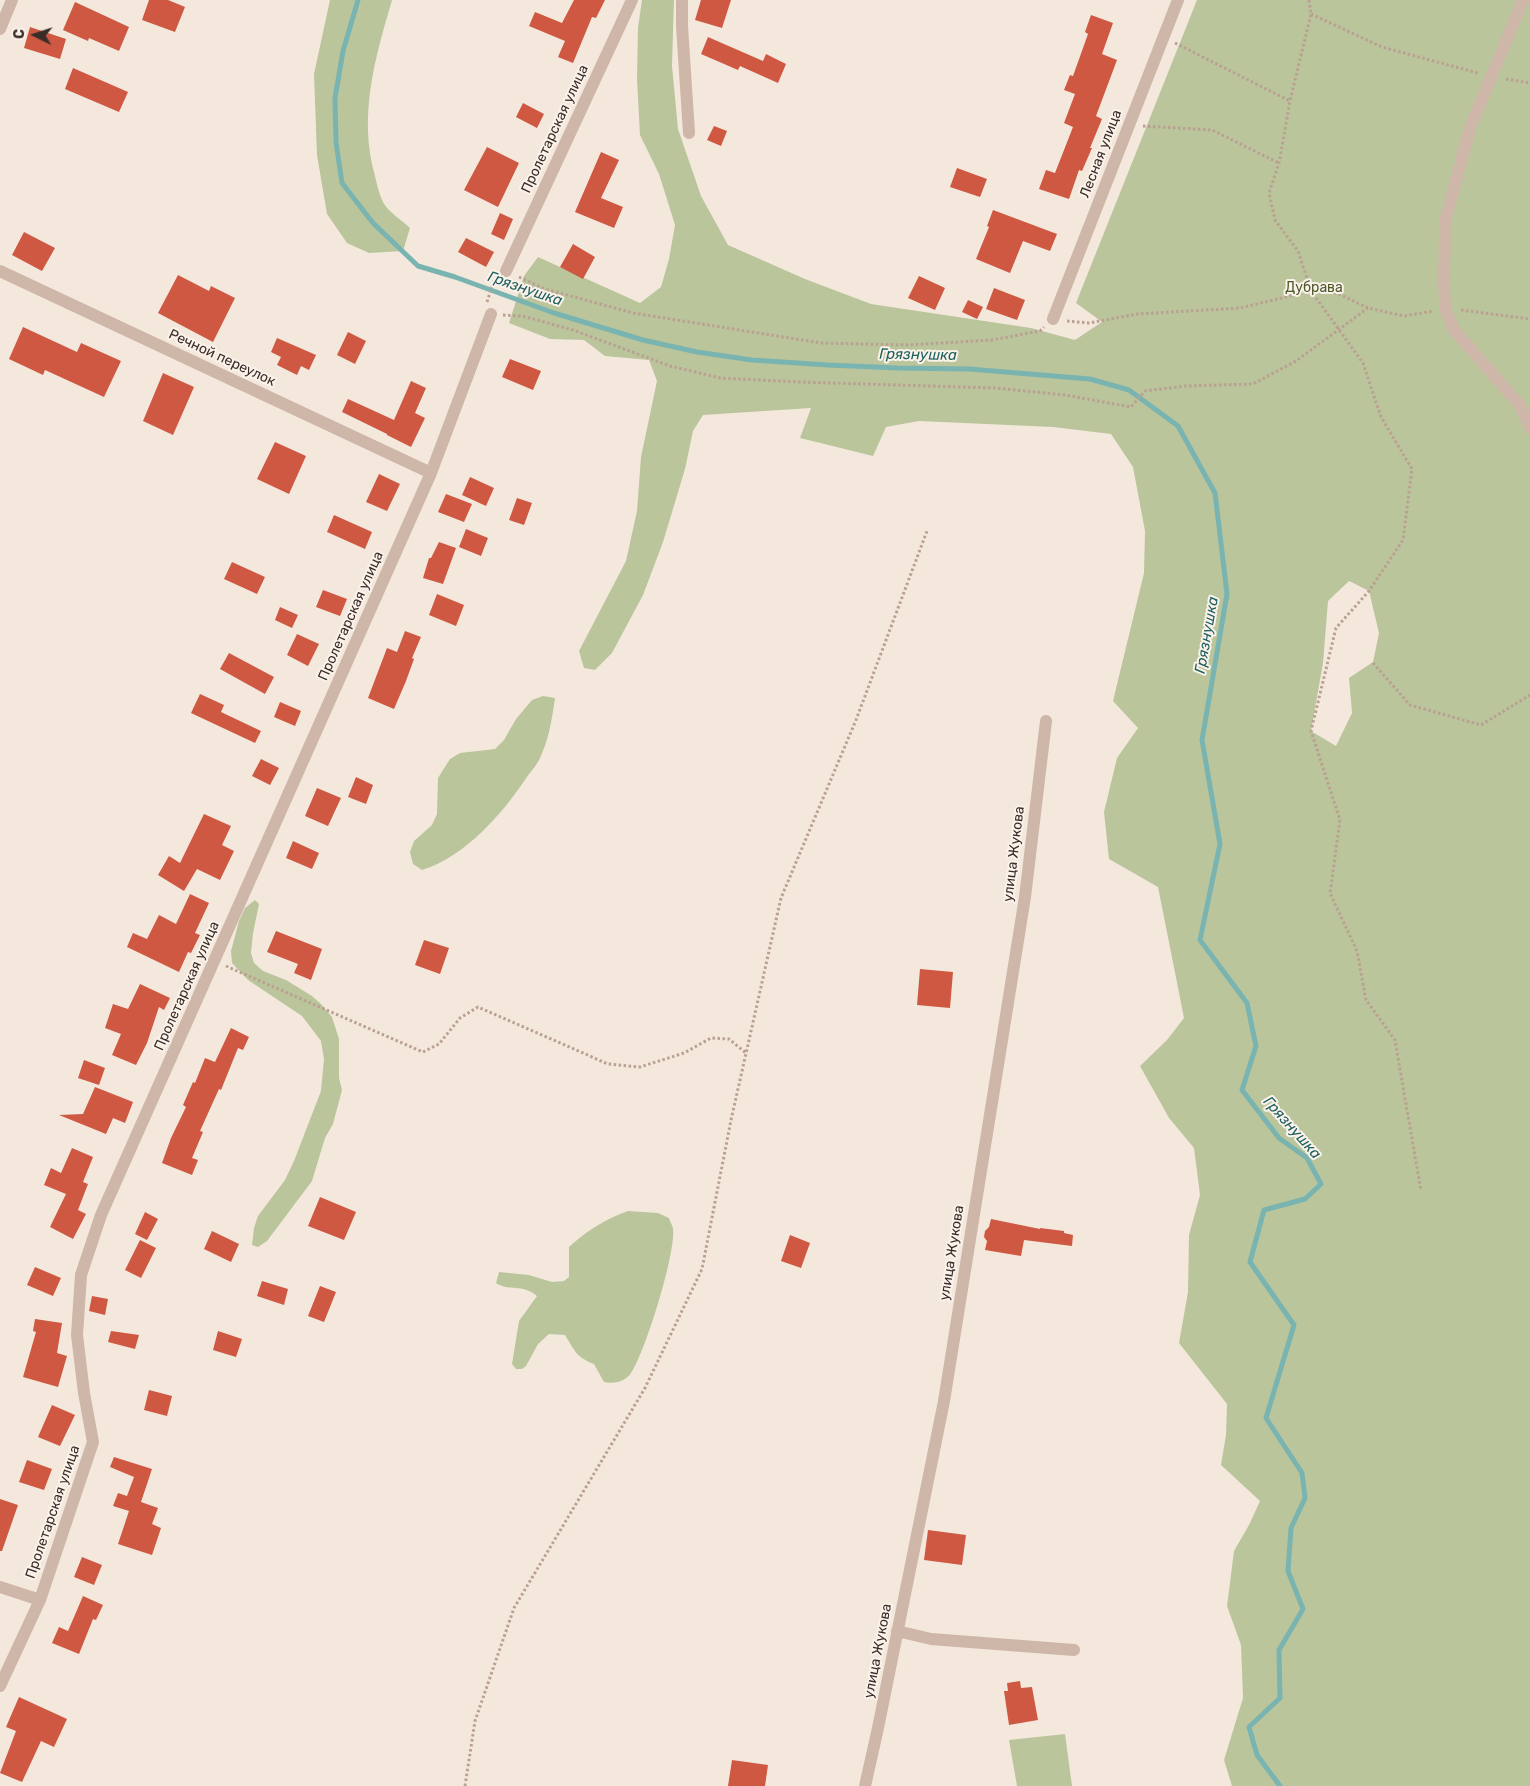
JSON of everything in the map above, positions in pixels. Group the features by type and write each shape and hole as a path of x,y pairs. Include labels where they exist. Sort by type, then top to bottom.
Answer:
{"street":[{"path":"0,29 12,0"},
{"name":"Пролетарская улица","path":"501,271 632,0"},
{"path":"682,0 689,133"},
{"name":"Лесная улица","path":"1053,319 1178,0"},
{"path":"1523,0 1470,128 1445,222 1445,308 1454,330 1519,404 1530,428"},
{"name":"Речной переулок","path":"0,271 431,473"},
{"name":"Пролетарская улица","path":"0,1686 40,1600 93,1442 84,1394 77,1335 81,1275 102,1216 431,473 488,310"},
{"name":"улица Жукова","path":"865,1786 944,1401 1025,897 1046,722"},
{"path":"0,1587 40,1600"},
{"path":"897,1631 931,1639 1074,1650"}],"path":[{"path":"1309,0 1311,14 1290,101 1279,163 1269,193 1275,220 1298,251 1311,291 1364,363 1381,417 1412,469 1403,540 1368,591 1336,628 1311,731 1340,820 1330,893 1357,951 1366,1000 1395,1040 1421,1191"},
{"path":"1311,14 1382,47 1491,76 1530,83"},
{"path":"1163,37 1290,101"},
{"path":"1129,125 1212,130 1279,163"},
{"path":"1368,308 1296,361 1253,384 1185,386 1145,391 1131,407 1065,395 995,388 720,378 670,366 564,328 522,316 488,310 501,271 545,289 633,313 821,343 908,345 992,340 1040,331 1053,319 1089,322 1137,314 1240,308 1311,291 1338,293 1368,308 1404,316 1445,308 1530,319"},
{"path":"465,1786 474,1721 514,1608 645,1388 702,1269 730,1120 781,898 856,720 927,531"},
{"path":"1373,662 1410,705 1481,725 1530,695"},
{"path":"214,961 403,1045 423,1052 439,1044 460,1018 478,1007 608,1064 640,1067 684,1053 711,1038 729,1038 746,1053"}],"green space":[{"path":"330,0 392,0 375,65 368,109 368,131 370,154 377,186 385,206 410,228 403,251 369,253 347,243 327,214 317,155 314,74"},
{"name":"Дубрава","path":"642,0 674,0 672,66 678,129 701,196 728,245 805,279 871,304 1031,328 1075,340 1102,322 1076,303 1197,0 1530,0 1530,1786 1232,1786 1224,1760 1243,1698 1241,1645 1227,1606 1234,1551 1260,1501 1221,1465 1226,1435 1227,1404 1179,1343 1188,1292 1189,1235 1200,1195 1194,1148 1169,1118 1140,1066 1167,1040 1184,1018 1158,887 1109,859 1104,812 1117,758 1138,728 1113,701 1144,573 1145,531 1133,467 1111,434 1053,427 919,421 886,427 873,456 800,438 811,408 703,415 693,431 685,469 663,542 643,595 612,653 595,670 584,668 579,651 626,561 637,511 641,457 657,381 649,360 605,356 584,340 550,339 509,323 524,276 538,257 640,303 661,287 669,259 675,225 659,174 640,135 637,79 638,28","holes":["1349,581 1369,591 1379,633 1373,662 1349,678 1352,713 1336,746 1311,731 1323,663 1328,601"]},
{"path":"543,696 555,698 546,744 537,763 507,805 482,832 453,855 438,864 422,870 413,864 410,852 414,841 432,825 437,814 438,778 450,759 460,753 495,749 504,740 516,719 532,700"},
{"path":"255,900 259,904 251,953 254,963 263,971 286,980 312,996 332,1017 339,1039 339,1078 342,1090 333,1124 325,1138 312,1181 267,1241 258,1247 252,1245 258,1216 285,1180 294,1161 321,1091 324,1059 321,1041 302,1016 248,980 232,963 231,951 239,921 245,908"},
{"path":"628,1211 658,1213 669,1218 673,1229 673,1241 665,1280 644,1345 631,1373 619,1382 604,1382 594,1364 580,1356 565,1335 549,1334 538,1344 526,1366 522,1369 516,1369 512,1364 519,1321 537,1296 526,1290 501,1286 496,1283 499,1272 529,1275 552,1282 564,1281 569,1277 569,1247 597,1226 612,1217"},
{"path":"1065,1734 1072,1786 1017,1786 1009,1740"}],"building":[{"path":"149,0 168,0 185,7 175,32 142,20"},
{"path":"574,0 605,0 596,18 592,17 573,63 558,57 565,41 529,26 535,12 562,23"},
{"path":"701,0 731,0 722,28 695,20"},
{"path":"75,2 129,27 119,51 89,38 88,41 63,30"},
{"path":"1091,15 1113,23 1102,54 1117,60 1096,116 1102,119 1090,148 1092,148 1082,171 1079,170 1069,199 1039,189 1046,170 1055,173 1073,127 1064,123 1075,94 1064,90 1070,75 1073,76 1088,34 1085,32"},
{"path":"30,27 66,39 60,59 24,48"},
{"path":"708,37 763,61 766,54 786,64 778,83 740,66 738,70 701,54"},
{"path":"73,68 128,92 119,112 65,89"},
{"path":"523,103 544,114 537,128 516,117"},
{"path":"714,126 727,131 721,146 707,140"},
{"path":"487,147 519,163 498,207 464,190"},
{"path":"601,152 619,160 601,198 623,207 614,228 575,212"},
{"path":"957,168 987,179 980,197 950,187"},
{"path":"993,210 1057,234 1050,251 1023,241 1010,273 976,259 989,227 987,226"},
{"path":"500,213 513,219 504,240 491,234"},
{"path":"24,232 55,248 42,271 12,255"},
{"path":"466,238 494,252 486,267 458,252"},
{"path":"573,244 595,257 583,279 560,267"},
{"path":"178,275 209,291 211,286 235,298 213,342 158,313"},
{"path":"919,276 945,288 935,310 908,298"},
{"path":"994,288 1025,300 1017,320 986,309"},
{"path":"968,300 983,307 977,319 962,312"},
{"path":"23,327 77,352 81,343 121,361 104,397 45,370 43,375 9,359"},
{"path":"348,332 366,341 355,364 337,355"},
{"path":"277,338 316,355 309,370 301,366 297,375 277,365 281,357 271,352"},
{"path":"510,359 541,371 533,390 502,377"},
{"path":"163,373 194,387 173,435 143,421"},
{"path":"411,381 426,388 415,413 425,418 411,447 342,412 348,399 394,420"},
{"path":"275,442 306,456 289,494 257,479"},
{"path":"379,474 400,484 387,511 366,502"},
{"path":"470,477 494,488 486,506 462,495"},
{"path":"446,494 472,504 464,522 438,512"},
{"path":"517,498 532,503 524,525 509,520"},
{"path":"334,515 372,532 365,549 327,532"},
{"path":"466,529 488,538 481,556 459,547"},
{"path":"439,542 456,548 443,584 423,578 429,558 431,558"},
{"path":"232,562 265,577 257,594 224,579"},
{"path":"323,590 347,599 340,616 316,607"},
{"path":"437,594 464,605 456,626 429,615"},
{"path":"280,607 298,615 292,628 275,620"},
{"path":"405,631 421,637 394,709 368,698 387,648 397,652"},
{"path":"297,634 319,644 308,666 287,655"},
{"path":"229,653 274,677 265,694 220,669"},
{"path":"200,694 224,705 221,712 261,731 255,743 191,713"},
{"path":"280,702 301,711 295,726 274,717"},
{"path":"261,759 279,768 270,785 252,776"},
{"path":"356,777 373,785 366,804 348,797"},
{"path":"317,788 341,798 328,826 305,816"},
{"path":"204,814 231,826 222,845 234,851 220,880 197,869 184,891 158,875 169,856 180,863"},
{"path":"293,841 319,853 312,869 286,858"},
{"path":"190,894 209,903 195,933 200,935 191,953 188,952 179,972 127,947 133,933 147,939 159,915 176,924"},
{"path":"276,931 322,949 311,980 294,973 298,964 267,952"},
{"path":"424,940 449,948 440,974 415,965"},
{"path":"920,969 953,972 950,1008 917,1005"},
{"path":"140,984 170,998 164,1010 159,1007 147,1043 136,1065 112,1055 121,1034 105,1028 113,1004 128,1009"},
{"path":"231,1028 249,1037 243,1050 238,1048 221,1090 219,1089 200,1131 203,1132 192,1158 198,1160 192,1175 162,1163 171,1138 186,1107 183,1105 193,1082 195,1083 205,1058 215,1062"},
{"path":"84,1060 105,1068 99,1085 78,1078"},
{"path":"95,1087 133,1102 125,1123 113,1118 106,1134 59,1115 83,1114"},
{"path":"72,1148 93,1157 83,1182 88,1184 78,1210 86,1214 73,1239 50,1227 66,1194 44,1185 51,1168 61,1173"},
{"path":"320,1197 356,1212 344,1240 308,1226"},
{"path":"145,1212 158,1219 147,1240 135,1234"},
{"path":"991,1219 1040,1229 1064,1231 1064,1233 1073,1235 1072,1246 1024,1240 1021,1256 985,1250 987,1241 984,1237 985,1231 989,1227"},
{"path":"212,1231 239,1244 231,1262 204,1249"},
{"path":"790,1235 810,1243 801,1268 781,1261"},
{"path":"140,1240 156,1248 141,1278 125,1270"},
{"path":"35,1267 61,1278 53,1296 27,1285"},
{"path":"262,1281 288,1289 284,1305 257,1296"},
{"path":"320,1286 336,1292 324,1322 308,1316"},
{"path":"92,1296 108,1299 105,1315 89,1311"},
{"path":"35,1319 62,1323 57,1353 67,1356 58,1387 23,1377 36,1332 33,1331"},
{"path":"111,1331 139,1335 135,1349 108,1342"},
{"path":"218,1331 242,1339 236,1357 213,1350"},
{"path":"149,1390 172,1396 167,1416 144,1410"},
{"path":"52,1405 75,1415 60,1446 38,1437"},
{"path":"114,1457 152,1469 141,1502 158,1508 152,1524 161,1528 152,1555 118,1544 129,1511 113,1506 118,1493 127,1496 134,1477 110,1467"},
{"path":"27,1460 52,1469 44,1490 19,1482"},
{"path":"0,1499 18,1505 2,1551 0,1551"},
{"path":"928,1530 966,1535 962,1565 924,1560"},
{"path":"82,1557 102,1565 94,1585 74,1577"},
{"path":"83,1596 103,1605 96,1620 93,1619 79,1654 52,1643 59,1627 68,1631"},
{"path":"1020,1681 1021,1688 1032,1687 1038,1720 1009,1725 1004,1691 1008,1691 1007,1683"},
{"path":"19,1697 67,1719 54,1747 41,1741 22,1782 0,1773 16,1731 6,1727"},
{"path":"732,1760 768,1765 765,1786 728,1786"}],"waterway":[{"name":"Грязнушка","path":"358,0 343,51 335,98 336,142 342,183 373,223 418,266 455,277 554,313 643,340 697,352 752,360 898,368 969,369 1090,379 1129,390 1178,426 1215,493 1227,594 1202,740 1220,844 1200,940 1247,1003 1256,1046 1242,1090 1279,1138 1307,1158 1321,1184 1305,1199 1264,1210 1250,1262 1294,1325 1266,1418 1302,1473 1305,1498 1291,1528 1288,1571 1303,1609 1279,1650 1280,1698 1249,1727 1257,1755 1280,1786"}]}
